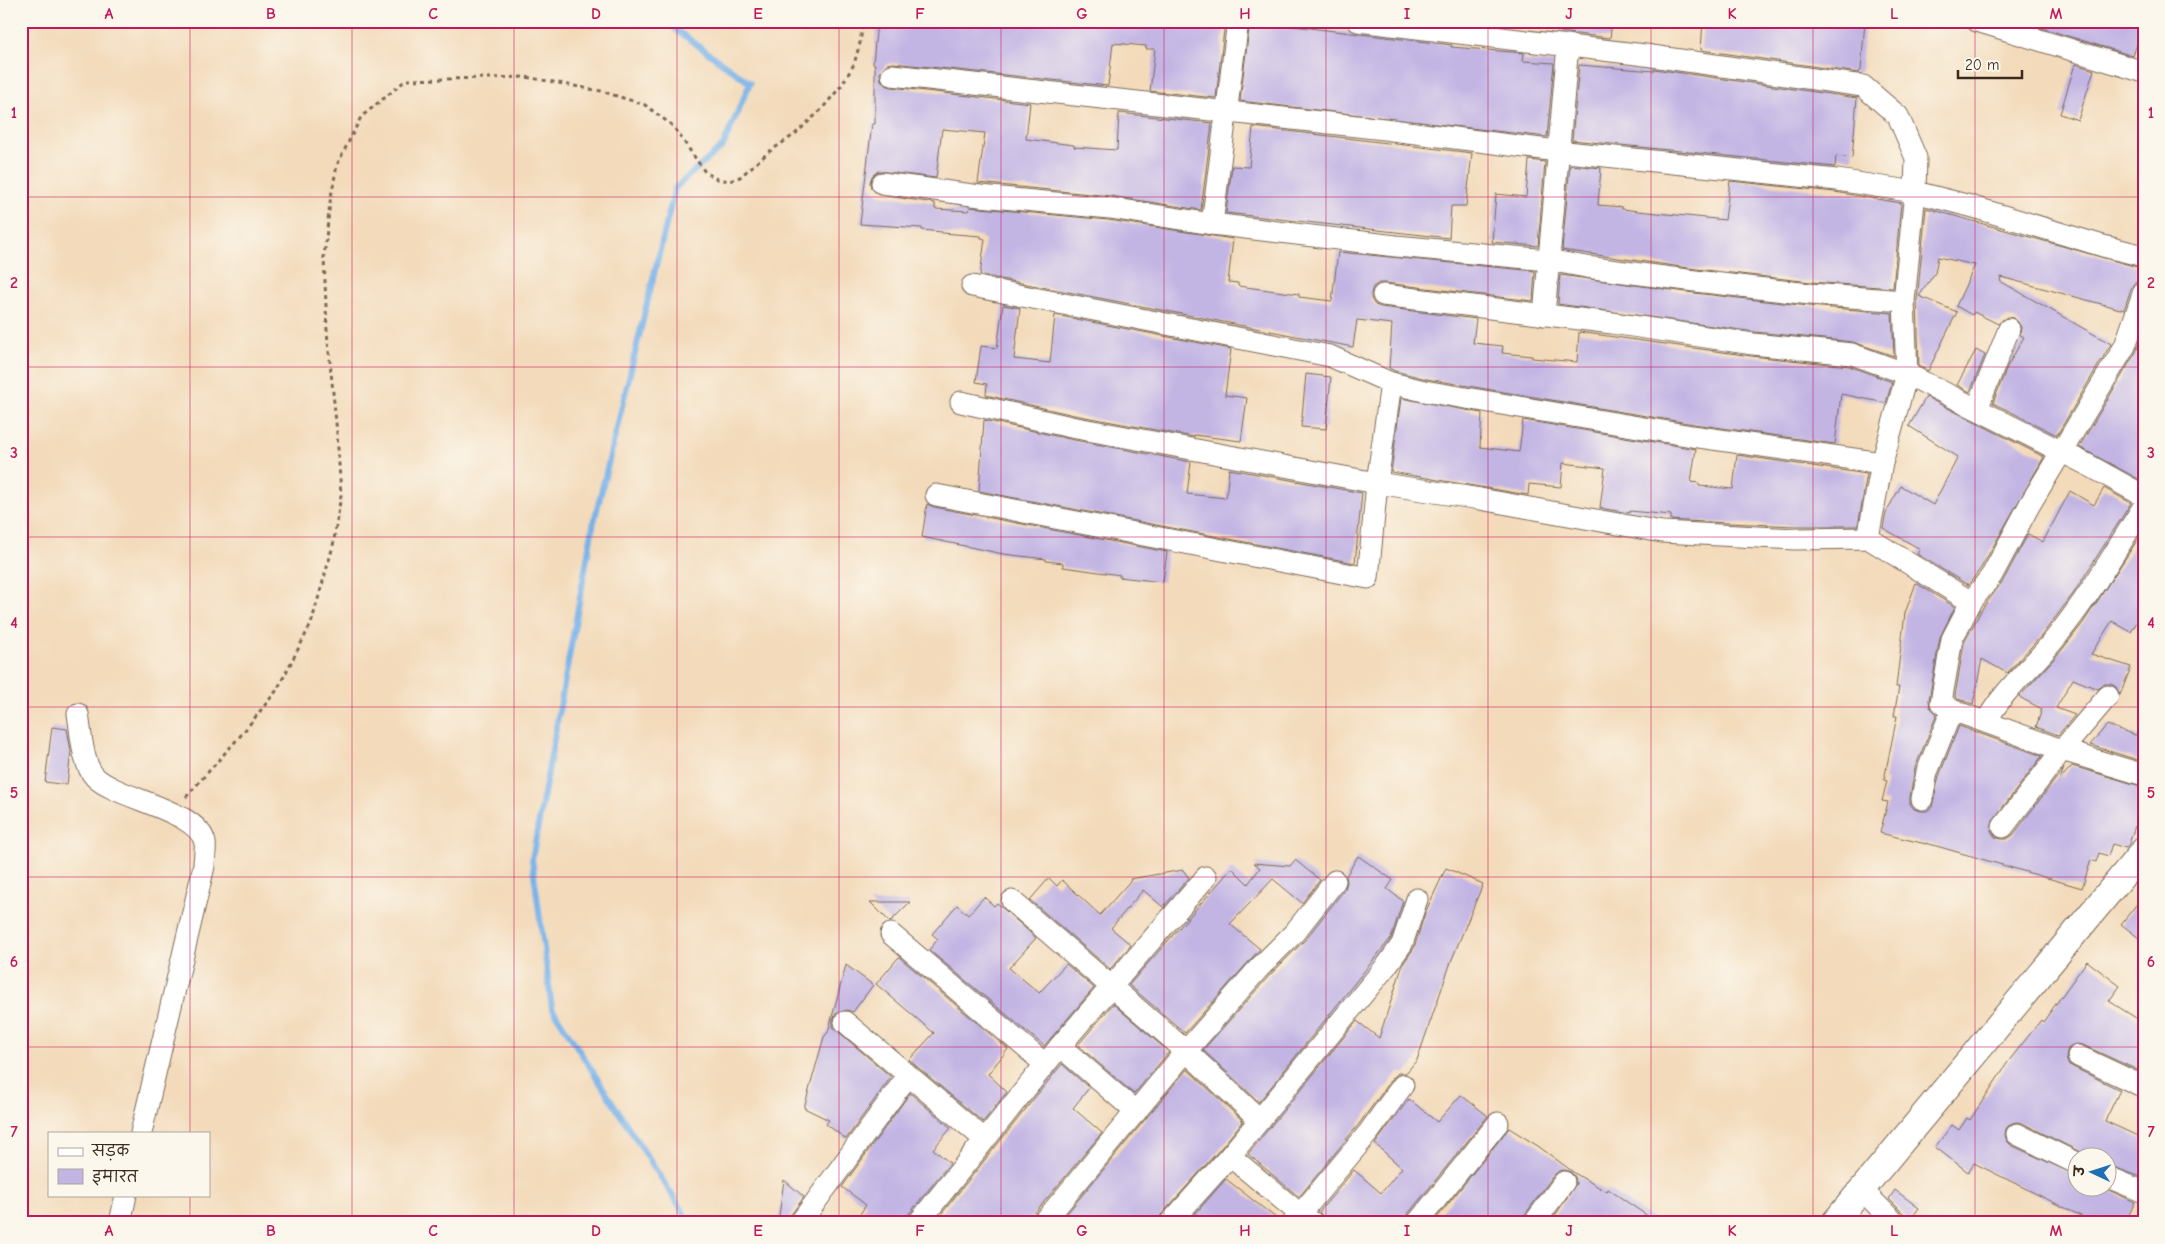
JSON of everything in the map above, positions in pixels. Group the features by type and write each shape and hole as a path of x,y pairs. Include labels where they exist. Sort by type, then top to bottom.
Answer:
{"street":[{"path":"1212,224 1238,21"},
{"path":"1358,21 1568,45 1863,86 1898,116 1916,158 1915,192 1904,301 1907,374 1882,463 1868,538"},
{"path":"1977,21 2144,72"},
{"path":"1544,315 1557,151 1568,45"},
{"path":"892,74 1226,111 1557,151 1836,180 1915,192 2144,256"},
{"path":"882,183 980,196 1110,208 1212,224 1548,260 1586,268 1695,281 1810,294 1904,301"},
{"path":"972,286 1330,356 1391,383 1433,392 1692,436 1882,463"},
{"path":"2144,291 2125,346 2030,504 1992,575 1971,602 1952,639 1941,702 1952,710 2062,750 2144,775"},
{"path":"1384,295 1753,344 1852,354 1907,374 2062,452 2144,496"},
{"path":"1977,409 2008,330"},
{"path":"936,495 1368,578 1391,383"},
{"path":"961,402 1071,427 1662,532 1795,539 1868,538 1971,602"},
{"path":"1986,722 1996,704 2010,686 2061,632 2144,506"},
{"path":"2003,827 2062,750 2108,696"},
{"path":"1922,799 1927,772 1952,710"},
{"path":"78,714 85,757 93,776 110,788 172,813 196,828 204,842 204,866 141,1132"},
{"path":"1834,1223 2144,850"},
{"path":"918,1223 1045,1064 1206,876"},
{"path":"1043,1223 1186,1051 1259,968 1294,933 1335,881"},
{"path":"1170,1223 1230,1156 1387,965 1402,944 1417,899"},
{"path":"1012,901 1186,1051 1260,1120"},
{"path":"891,934 1045,1064"},
{"path":"845,1022 907,1077 984,1139"},
{"path":"1060,1046 1136,1112"},
{"path":"2078,1056 2144,1087"},
{"path":"800,1223 907,1077"},
{"path":"1230,1156 1302,1220 1403,1085"},
{"path":"1417,1223 1498,1123"},
{"path":"2016,1134 2068,1159"},
{"path":"2118,1181 2144,1192"},
{"path":"1534,1223 1564,1182"},
{"path":"1862,1190 1895,1223"},
{"path":"120,1223 126,1196"}],"path":[{"path":"172,813 241,735 277,690 311,624 333,546 340,495 337,433 327,331 324,257 330,202 337,165 361,117 406,80 526,77 601,91 645,105 673,126 705,172 717,179 730,181 740,176 770,151 794,135 821,110 842,85 854,64 860,43 862,21"}],"building":[{"path":"877,21 1225,21 1216,98 1150,91 1155,49 1146,49 1146,46 1113,43 1108,86 893,63 887,64 880,73 881,80 885,85 891,87 1030,103 1026,139 1074,145 1074,147 1117,150 1119,113 1212,123 1201,210 1111,196 978,183 985,133 942,129 936,178 878,171 872,176 870,182 871,188 880,195 935,203 935,209 969,211 970,207 1108,220 1233,239 1228,282 1238,283 1238,286 1299,294 1299,297 1332,301 1338,252 1535,271 1533,301 1385,283 1379,283 1373,287 1371,299 1375,305 1381,307 1476,319 1473,343 1503,346 1502,353 1532,356 1532,358 1577,362 1579,332 1751,356 1849,366 1892,382 1886,403 1841,394 1835,444 1694,424 1427,379 1395,371 1389,368 1392,324 1357,320 1353,347 980,275 985,239 981,238 981,236 942,233 922,230 922,228 860,224 872,124 875,124 875,64 873,64"},
{"path":"1250,21 1452,45 1451,47 1524,53 1523,61 1554,63 1547,137 1240,101"},
{"path":"1561,21 1612,21 1610,38 1561,32"},
{"path":"1703,21 1865,21 1861,70 1859,73 1701,50"},
{"path":"2029,21 2144,21 2144,23 2133,56 2029,24"},
{"path":"2075,64 2094,70 2078,120 2060,114"},
{"path":"1579,65 1654,71 1654,69 1857,98 1852,158 1836,156 1835,167 1572,140"},
{"path":"1253,127 1472,153 1466,206 1451,206 1449,238 1226,213 1232,166 1249,167"},
{"path":"1529,160 1545,162 1538,246 1492,242 1496,194 1526,197"},
{"path":"1570,165 1601,168 1598,205 1622,207 1622,209 1638,211 1725,220 1730,181 1835,192 1901,203 1893,288 1811,282 1696,269 1562,250"},
{"path":"1926,208 2144,269 2144,279 2136,281 2132,286 2124,310 2001,277 2000,281 2111,344 2057,435 1993,403 2007,367 2024,337 2020,335 2021,327 2014,318 2007,317 1998,324 1974,312 1972,315 1956,306 1975,265 1938,257 1935,273 1919,296 1957,312 1928,371 1919,366 1917,301"},
{"path":"1560,275 1694,293 1892,313 1894,356 1853,342 1755,332 1558,304"},
{"path":"1003,305 1020,308 1014,359 1050,363 1055,315 1231,349 1225,395 1247,398 1241,441 1194,435 1194,437 1074,415 986,395 987,384 976,382 981,346 997,348"},
{"path":"2144,330 2144,482 2079,447 2136,352"},
{"path":"1976,350 1985,355 1970,392 1957,385"},
{"path":"1306,374 1331,377 1326,429 1301,427"},
{"path":"1926,397 2044,457 1981,568 1968,585 1917,554 1920,549 1883,528 1886,512 1901,486 1933,505 1958,457 1909,426"},
{"path":"1401,398 1482,413 1480,447 1519,452 1523,420 1696,449 1691,482 1699,483 1699,486 1733,489 1737,455 1867,474 1858,526 1795,526 1685,521 1671,520 1671,515 1630,511 1629,513 1600,508 1605,468 1563,463 1561,487 1529,484 1528,495 1391,472"},
{"path":"984,420 1069,439 1191,462 1187,494 1226,498 1229,469 1362,493 1355,563 979,491"},
{"path":"2104,488 2131,503 2073,594 2042,635 2007,673 1982,659 1973,704 1958,699 1955,696 1964,643 1982,609 2003,581 2028,534 2043,542 2070,491 2094,505"},
{"path":"927,504 934,507 1167,552 1163,582 1119,577 1120,575 1063,567 1063,563 1046,561 1046,559 1003,554 922,537"},
{"path":"2144,530 2144,610 2131,632 2112,621 2091,654 2131,667 2120,695 2116,687 2111,684 2103,684 2098,689 2073,679 2056,708 2075,715 2058,735 2036,727 2042,709 2019,697 2061,651 2083,623"},
{"path":"1916,583 1955,607 1940,637 1929,700 1930,707 1937,714 1915,768 1910,804 1914,809 1920,811 1927,811 1932,807 1939,776 1959,726 2042,756 1993,820 1991,831 1995,837 2001,839 2007,839 2013,835 2064,768 2060,779 2072,766 2144,787 2144,799 2129,844 2126,848 2112,844 2108,856 2099,853 2096,862 2091,860 2082,888 1926,843 1880,833 1888,802 1882,801 1887,781 1884,780 1897,716 1894,716 1899,687 1896,687 1905,613"},
{"path":"2107,725 2144,738 2144,762 2090,745"},
{"path":"52,727 67,729 71,751 67,785 45,782"},
{"path":"1358,856 1393,880 1387,889 1403,901 1391,938 1259,1102 1203,1050 1268,977 1304,941 1345,889 1346,876"},
{"path":"1295,860 1320,880 1302,903 1273,879 1230,924 1260,949 1185,1033 1129,985 1232,868 1248,884 1260,868 1254,863 1290,866"},
{"path":"1446,868 1483,884 1452,959 1417,1060 1406,1073 1398,1073 1393,1078 1359,1124 1299,1197 1248,1154 1357,1021 1379,1038 1403,964 1414,948 1425,913"},
{"path":"1183,870 1189,878 1163,907 1143,890 1111,928 1131,945 1110,969 1030,900 1049,878 1057,886 1062,880 1100,915 1130,879"},
{"path":"2144,895 2144,942 2121,924"},
{"path":"984,897 994,906 997,903 1036,938 1009,968 1039,993 1066,964 1094,988 1044,1046 929,950 938,939 932,934 957,905 968,915"},
{"path":"870,902 910,902 890,922"},
{"path":"899,957 1008,1049 988,1074 1007,1092 983,1122 909,1060 934,1033 876,984"},
{"path":"2087,961 2120,986 2109,1001 2144,1023 2144,1073 2083,1045 2076,1044 2070,1046 2066,1058 2068,1064 2073,1067 2120,1090 2105,1121 2144,1139 2144,1178 2118,1169 2118,1146 2068,1146 2022,1123 2016,1122 2010,1124 2006,1129 2005,1135 2011,1145 2068,1171 2068,1196 2118,1196 2118,1194 2135,1202 2125,1223 2095,1223 1974,1163 1968,1172 1935,1147 1952,1125 1959,1130 1967,1118 1970,1120 2008,1062 2041,1020 2043,1022"},
{"path":"846,965 873,985 853,1012 847,1010 836,1014 833,1019 833,1027 891,1077 846,1139 826,1124 829,1120 804,1108 824,1037 828,1032"},
{"path":"1113,1004 1169,1052 1134,1094 1078,1045"},
{"path":"1062,1064 1089,1088 1073,1108 1102,1133 1033,1215 1031,1223 934,1223"},
{"path":"1187,1069 1243,1121 1221,1148 1161,1215 1158,1223 1059,1223"},
{"path":"910,1093 951,1128 933,1149 950,1163 908,1215 906,1223 854,1223 866,1205 842,1187"},
{"path":"1461,1095 1488,1116 1407,1215 1405,1223 1371,1223 1363,1217 1357,1223 1329,1223 1325,1219 1319,1212 1354,1170 1381,1193 1402,1168 1375,1144 1409,1099 1437,1122"},
{"path":"1509,1128 1538,1146 1576,1174 1607,1192 1608,1189 1658,1223 1550,1223 1576,1184 1575,1177 1571,1172 1565,1170 1559,1171 1554,1175 1524,1216 1522,1223 1433,1223"},
{"path":"1226,1179 1281,1222 1281,1223 1187,1223"},
{"path":"784,1180 804,1197 790,1216 788,1223 778,1223"},
{"path":"1895,1190 1919,1208 1908,1223 1904,1214 1889,1199"}],"waterway":[{"path":"677,21 675,29 750,83 723,146 675,188 593,526 532,859 552,1008 690,1223"}]}
